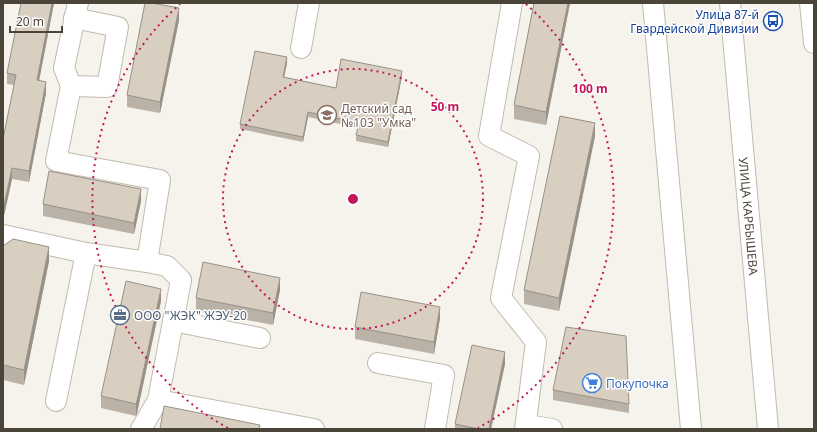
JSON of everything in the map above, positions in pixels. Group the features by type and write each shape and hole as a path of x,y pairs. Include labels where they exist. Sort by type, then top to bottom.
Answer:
{"street":[{"path":"301,48 309,3"},
{"path":"512,3 489,136 529,156 502,298 536,342 525,427 552,429"},
{"path":"653,3 691,429"},
{"name":"УЛИЦА КАРБЫШЕВА","path":"730,3 768,429"},
{"path":"71,86 107,87 118,27 76,10 64,68 71,86 56,161 160,180 147,262"},
{"path":"812,14 814,43"},
{"path":"3,235 86,253 167,266 181,280 158,400 141,429"},
{"path":"56,401 86,253"},
{"path":"173,321 260,338"},
{"path":"378,363 444,375 435,429"},
{"path":"158,400 314,429"}],"building":[{"path":"21,3 52,3 37,80 46,82 29,171 12,168 3,210 3,139 16,75 7,73"},
{"path":"145,3 179,8 160,102 127,95"},
{"path":"534,3 568,3 546,112 514,105"},
{"path":"255,51 287,57 283,77 336,88 341,59 402,71 388,142 356,135 359,123 308,112 303,137 240,124"},
{"path":"560,116 595,123 559,298 524,290"},
{"path":"49,171 141,189 134,223 43,204"},
{"path":"13,239 49,247 24,370 3,365 3,246"},
{"path":"203,262 280,278 273,313 196,298"},
{"path":"126,281 161,289 136,404 101,396"},
{"path":"361,292 440,307 434,342 355,327"},
{"name":"Покупочка","path":"566,327 626,336 629,404 553,390"},
{"path":"472,345 505,352 489,429 479,429 455,424"},
{"path":"164,406 260,425 259,429 160,429"}],"place":[{"name":"Улица 87-й Гвардейской Дивизии","path":"773,21"},
{"name":"Детский сад №103 \"Умка\"","path":"327,115"},
{"name":"ООО \"ЖЭК\" ЖЭУ-20","path":"120,315"},
{"name":"Покупочка","path":"592,383"}]}
